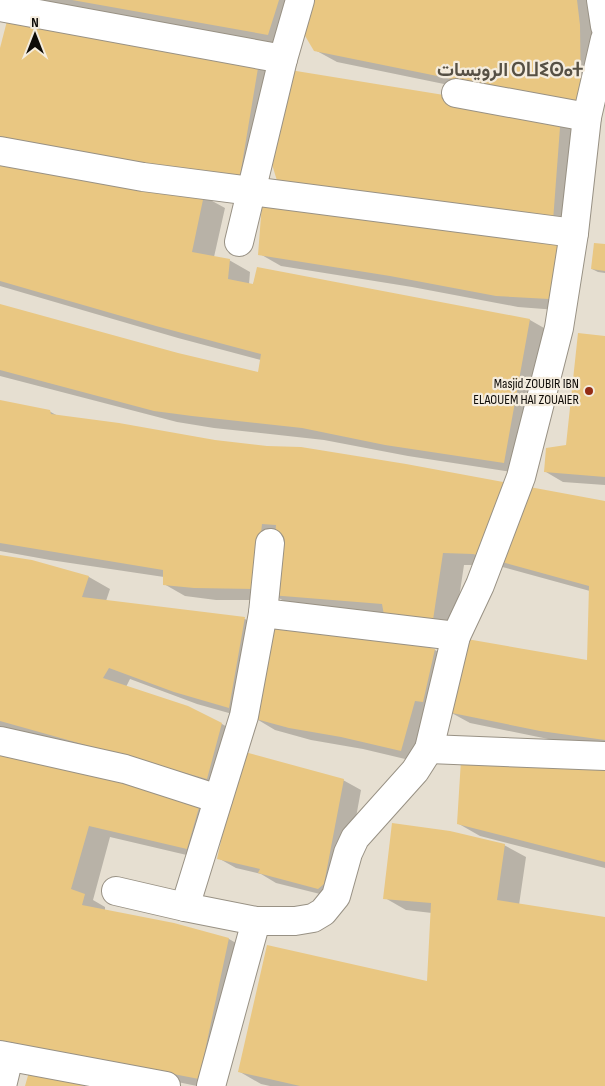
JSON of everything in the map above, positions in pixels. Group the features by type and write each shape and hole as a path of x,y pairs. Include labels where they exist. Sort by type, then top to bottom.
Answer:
{"street":[{"path":"240,242 283,59 300,0"},
{"path":"600,0 605,26"},
{"path":"0,7 283,59"},
{"path":"116,891 185,907 256,920 295,921 313,918 323,912 336,896 348,853 355,838 414,771 429,749 456,636 480,585 520,477 559,328 574,233 587,117 605,39"},
{"path":"456,93 587,117"},
{"path":"0,151 143,177 574,233"},
{"path":"185,907 244,716 263,613 270,543"},
{"path":"263,613 456,636"},
{"path":"0,741 125,769 218,799"},
{"path":"429,749 605,756"},
{"path":"211,1086 256,920"},
{"path":"2,1086 4,1056 166,1086"}],"building":[{"path":"72,0 279,0 268,35"},
{"path":"311,0 577,0 580,25 581,105 314,51 301,29"},
{"path":"7,21 259,62 239,182 0,137 0,48"},
{"path":"290,70 561,114 553,221 278,184 271,161"},
{"path":"0,160 204,195 192,252 230,259 228,279 253,284 257,267 530,319 504,463 385,445 302,428 154,411 0,370 0,304 178,353 258,372 261,354 0,281"},
{"path":"262,203 561,242 549,299 496,296 390,276 258,255"},
{"path":"594,243 605,244 605,271 591,269"},
{"name":"Masjid ZOUBIR IBN ELAOUEM HAI ZOUAIER","path":"578,333 605,336 605,477 544,472 546,448 566,445"},
{"path":"0,400 50,410 51,414 119,423 215,440 267,446 301,447 406,464 605,501 605,740 540,731 447,712 461,638 587,660 589,586 473,554 443,553 433,620 384,615 382,604 270,595 276,525 262,524 255,589 194,588 163,585 163,570 0,543"},
{"path":"0,555 32,560 89,576 82,597 245,617 229,708 174,692 109,668 103,678 188,706 222,723 207,779 0,721"},
{"path":"271,623 354,632 435,649 423,702 415,701 401,751 341,737 289,728 252,718"},
{"path":"0,747 202,797 187,849 89,826 71,889 85,894 82,905 174,923 229,938 199,1079 0,1043"},
{"path":"241,751 344,779 324,884 318,889 258,873 260,869 217,859"},
{"path":"461,760 605,764 605,862 457,824"},
{"path":"392,823 450,831 505,844 497,900 605,917 605,1086 300,1086 238,1072 267,945 427,981 431,903 383,899"},
{"path":"31,1065 111,1086 25,1086"}],"place":[{"name":"Masjid ZOUBIR IBN ELAOUEM HAI ZOUAIER","path":"589,391"}],"district":[{"name":"الرويسات ⵔⵡⵉⵙⴰⵜ","path":"510,70"}]}
